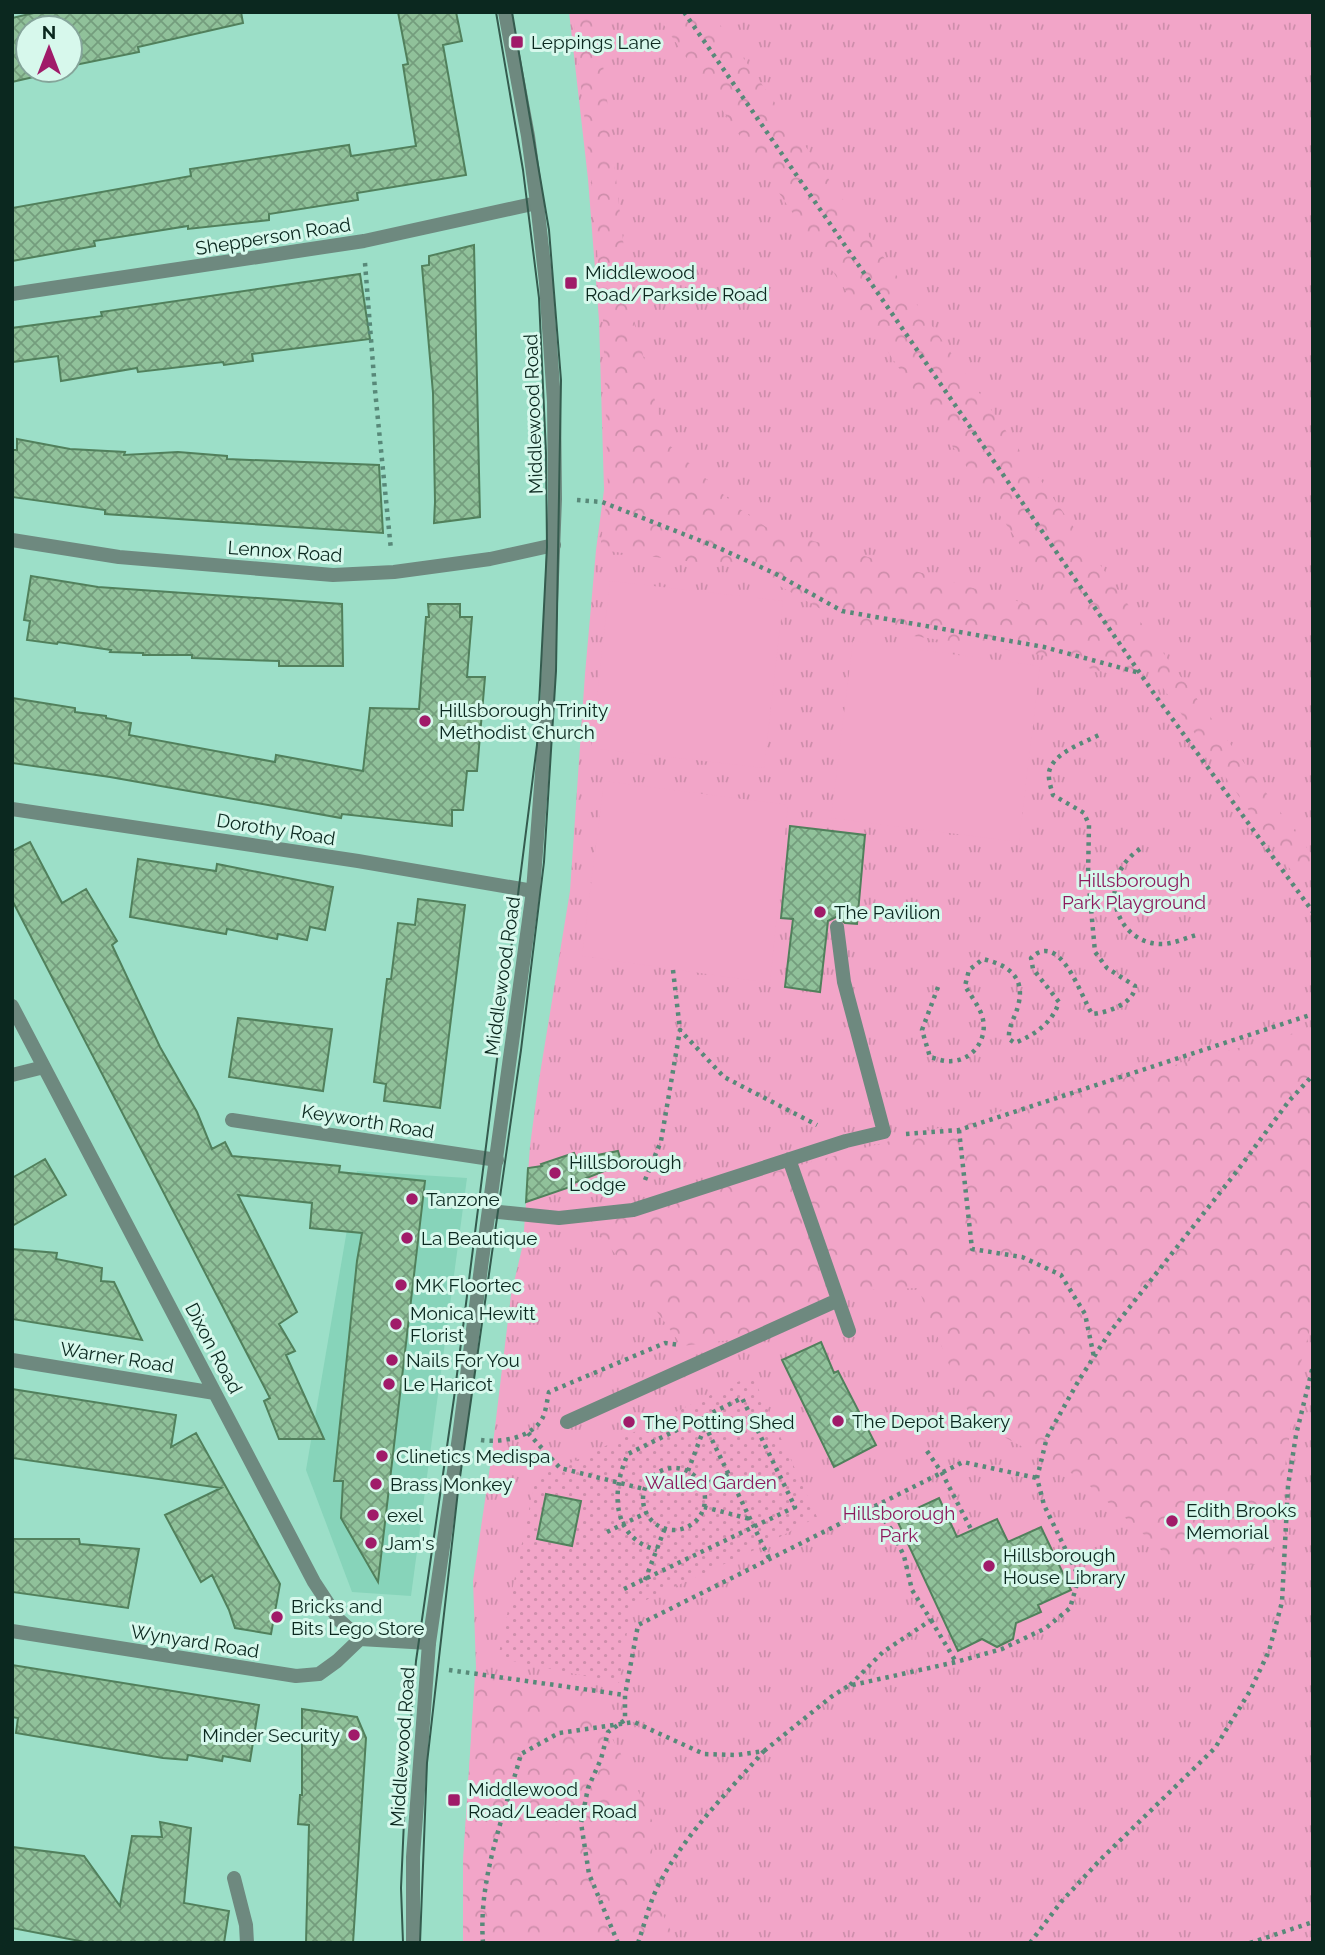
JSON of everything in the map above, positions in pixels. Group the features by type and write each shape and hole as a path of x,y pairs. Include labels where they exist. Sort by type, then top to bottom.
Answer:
{"street":[{"name":"Middlewood Road","path":"413,1943 413,1857 429,1643 460,1437 533,891 547,708 554,545 554,402 546,283 537,203 528,136 505,12"},
{"name":"Shepperson Road","path":"12,294 364,242 537,203"},
{"name":"Lennox Road","path":"12,540 118,557 333,575 394,572 490,559 554,545"},
{"name":"Dorothy Road","path":"12,809 371,863 533,891"},
{"path":"489,1211 559,1218 633,1210 846,1140 884,1132 844,982 837,926"},
{"name":"Dixon Road","path":"12,1006 314,1582 339,1620 360,1639"},
{"path":"12,1074 44,1067"},
{"name":"Keyworth Road","path":"232,1120 497,1160"},
{"path":"789,1159 849,1331"},
{"path":"567,1422 838,1300"},
{"name":"Warner Road","path":"12,1360 215,1392"},
{"name":"Wynyard Road","path":"12,1631 296,1676 319,1674 360,1639"},
{"path":"360,1639 429,1643"},
{"path":"234,1878 246,1924 247,1943"}],"path":[{"path":"684,12 1141,673 1313,912"},
{"path":"364,242 375,390 394,572"},
{"path":"555,499 602,502 719,548 842,611 1044,647 1141,673"},
{"path":"938,987 922,1030 930,1057 949,1062 965,1059 984,1036 983,1017 965,986 969,970 983,960 1002,963 1017,977 1020,994 1018,1007 1008,1030 1009,1039 1015,1043 1040,1030 1055,1016 1059,1002 1033,969 1031,958 1037,952 1048,949 1059,954 1091,1014 1130,1000 1135,986 1107,968 1095,952 1087,876 1088,825 1084,813 1053,795 1050,785 1049,771 1055,761 1067,751 1099,735"},
{"path":"1140,849 1129,856 1113,885 1114,902 1120,916 1130,929 1144,940 1163,944 1196,935"},
{"path":"633,1210 661,1140 680,1030 673,970"},
{"path":"884,1132 903,1134 959,1130 1313,1014"},
{"path":"680,1030 724,1077 846,1140"},
{"path":"848,1686 1002,1649 1046,1628 1069,1608 1079,1577 1044,1505 1037,1478 1047,1437 1110,1332 1289,1101 1313,1075"},
{"path":"959,1130 972,1250 1022,1257 1061,1275 1085,1314 1094,1357"},
{"path":"1030,1943 1061,1902 1101,1858 1215,1748 1250,1692 1269,1651 1282,1602 1288,1486 1296,1435 1313,1366"},
{"path":"624,1589 795,1507 742,1398 628,1454 619,1482 616,1504 632,1537 644,1547 657,1550"},
{"path":"701,1417 769,1559"},
{"path":"688,1471 705,1425"},
{"path":"528,1433 560,1468 645,1489"},
{"path":"927,1451 942,1473 972,1531"},
{"path":"618,1943 589,1874 581,1823 588,1788 601,1759 608,1732 625,1720 625,1695 638,1625 963,1462 1037,1478"},
{"path":"667,1469 688,1471 702,1486 704,1507 692,1524 682,1529 666,1528 652,1521 646,1513 643,1496 645,1489 650,1479 667,1469"},
{"path":"702,1486 729,1474"},
{"path":"873,1506 891,1529 904,1556 912,1590 956,1662"},
{"path":"704,1507 750,1519"},
{"path":"607,1532 646,1513"},
{"path":"645,1580 666,1528"},
{"path":"638,1943 659,1884 711,1808 764,1751 848,1686 883,1652 931,1620"},
{"path":"427,1667 625,1695"},
{"path":"483,1943 483,1894 521,1754 559,1733 634,1722 704,1754 737,1755 764,1751"},
{"path":"1250,1943 1313,1922"}],"shaded area":[{"path":"357,1171 467,1178 411,1596 352,1592 306,1470"}],"green space":[{"name":"Hillsborough Park","path":"569,12 1313,12 1313,1943 463,1943 463,1863 476,1668 473,1581 511,1295 523,1244 530,1146 538,1086 570,891 585,674 604,490 599,320 588,179"},
{"path":"573,12 597,12 631,310 666,442 737,507 766,527 1041,608 1048,605 1052,598 1049,587 655,12 711,12 1139,620 1312,855 1313,866 1306,877 1295,876 1149,668 1136,681 1041,655 853,627 749,569 600,550 608,490 603,320"},
{"path":"610,581 783,601 764,768 591,748"},
{"path":"853,641 1040,666 1019,842 831,818"},
{"path":"604,781 788,805 770,983 582,956"},
{"path":"1313,1028 1313,1318 1300,1366 1270,1566 1170,1558 1082,1479 971,1419 918,1288 845,1291 746,1338 682,1346 591,1221"},
{"name":"Walled Garden","path":"752,1375 817,1517 763,1546 631,1607 619,1683 498,1658 536,1476 560,1468"},
{"path":"475,1675 582,1688 620,1752 655,1827 648,1885 675,1939 681,1943 477,1943 463,1937 463,1863"}],"building":[{"path":"241,12 243,23 138,47 139,52 84,63 84,14 29,14"},
{"path":"398,12 456,12 462,41 443,45 466,175 357,193 358,200 269,214 269,220 188,229 188,226 94,241 95,246 12,261 12,208 191,176 190,169 349,145 351,156 416,146 403,65 408,64"},
{"path":"12,18 14,18 12,82"},
{"path":"474,245 480,517 434,523 433,393 422,266 429,265 429,256"},
{"path":"360,274 370,339 252,354 253,361 224,365 223,362 138,372 137,368 61,381 58,356 12,362 12,328 102,316 101,312"},
{"path":"17,439 70,449 125,452 124,455 178,452 227,456 227,459 379,465 383,533 105,514 105,510 12,497 12,450 17,450"},
{"path":"31,576 98,587 342,604 343,666 279,666 279,661 192,658 192,655 143,655 27,640 30,621 24,620"},
{"path":"428,604 460,604 460,617 472,617 467,677 485,677 477,771 467,771 463,810 452,810 452,826 342,814 341,818 110,777 12,763 12,698 75,708 75,712 131,723 129,735 275,762 276,755 363,771 370,708 419,709 426,617 429,617"},
{"name":"The Pavilion","path":"790,826 865,835 857,924 845,923 836,917 828,921 820,992 785,987 793,919 781,918"},
{"path":"30,842 62,903 86,889 117,941 112,945 160,1047 197,1112 212,1149 225,1142 232,1156 340,1166 339,1172 425,1181 378,1582 341,1518 343,1481 334,1481 362,1233 310,1228 312,1203 238,1195 297,1312 279,1324 295,1351 286,1355 324,1439 279,1439 264,1401 270,1398 12,900 12,851"},
{"path":"138,859 216,871 217,864 333,887 325,930 310,927 307,940 278,934 277,939 227,929 226,934 130,917"},
{"path":"418,899 465,905 440,1108 384,1101 386,1084 374,1082 387,979 391,979 398,923 415,925"},
{"path":"238,1018 332,1029 323,1091 229,1077"},
{"name":"Hillsborough Lodge","path":"618,1151 622,1164 569,1185 570,1187 526,1202 528,1168 542,1166 541,1164 574,1153 577,1159"},
{"path":"45,1159 66,1195 12,1226 12,1178"},
{"path":"12,1249 57,1253 56,1259 102,1268 101,1281 114,1282 142,1340 12,1319"},
{"name":"The Depot Bakery","path":"821,1342 834,1373 838,1371 876,1445 834,1467 782,1360"},
{"path":"12,1389 176,1415 171,1447 196,1433 280,1584 271,1634 235,1628 212,1575 201,1582 165,1515 221,1488 12,1458"},
{"path":"546,1494 581,1501 572,1546 537,1539"},
{"name":"Hillsborough House Library","path":"939,1498 957,1537 997,1519 1008,1542 1041,1527 1071,1590 1038,1605 1041,1612 1016,1623 1013,1639 997,1647 982,1639 958,1651 896,1518"},
{"path":"12,1539 79,1539 80,1544 139,1549 128,1608 12,1592"},
{"path":"12,1665 259,1705 250,1761 223,1756 222,1761 188,1755 187,1760 163,1758 16,1733 18,1718 12,1717"},
{"path":"302,1709 357,1717 366,1738 353,1943 306,1943 309,1825 298,1824 302,1795"},
{"path":"160,1822 191,1828 184,1903 229,1911 224,1943 90,1943 12,1928 12,1847 84,1856 120,1906 132,1836 162,1837"}],"tram line":[{"path":"403,1943 401,1888 406,1776 416,1661 454,1398 537,745 547,547 539,298 523,170 496,12"},
{"path":"420,1943 427,1763 458,1491 521,1050 544,862 556,671 561,380 549,230 512,12"}],"place":[{"name":"Leppings Lane","path":"517,42"},
{"name":"Middlewood Road/Parkside Road","path":"571,283"},
{"name":"Hillsborough Trinity Methodist Church","path":"425,721"},
{"name":"The Pavilion","path":"820,912"},
{"name":"Hillsborough Lodge","path":"555,1173"},
{"name":"Tanzone","path":"412,1199"},
{"name":"La Beautique","path":"407,1238"},
{"name":"MK Floortec","path":"401,1285"},
{"name":"Monica Hewitt Florist","path":"396,1324"},
{"name":"Nails For You","path":"392,1360"},
{"name":"Le Haricot","path":"389,1384"},
{"name":"The Depot Bakery","path":"838,1421"},
{"name":"The Potting Shed","path":"629,1422"},
{"name":"Clinetics Medispa","path":"382,1456"},
{"name":"Brass Monkey","path":"376,1484"},
{"name":"exel","path":"373,1515"},
{"name":"Edith Brooks Memorial","path":"1172,1521"},
{"name":"Jam's","path":"371,1543"},
{"name":"Hillsborough House Library","path":"989,1566"},
{"name":"Bricks and Bits Lego Store","path":"277,1617"},
{"name":"Minder Security","path":"354,1735"},
{"name":"Middlewood Road/Leader Road","path":"454,1800"}],"park label":[{"name":"Hillsborough Park Playground","path":"1134,891"}]}
